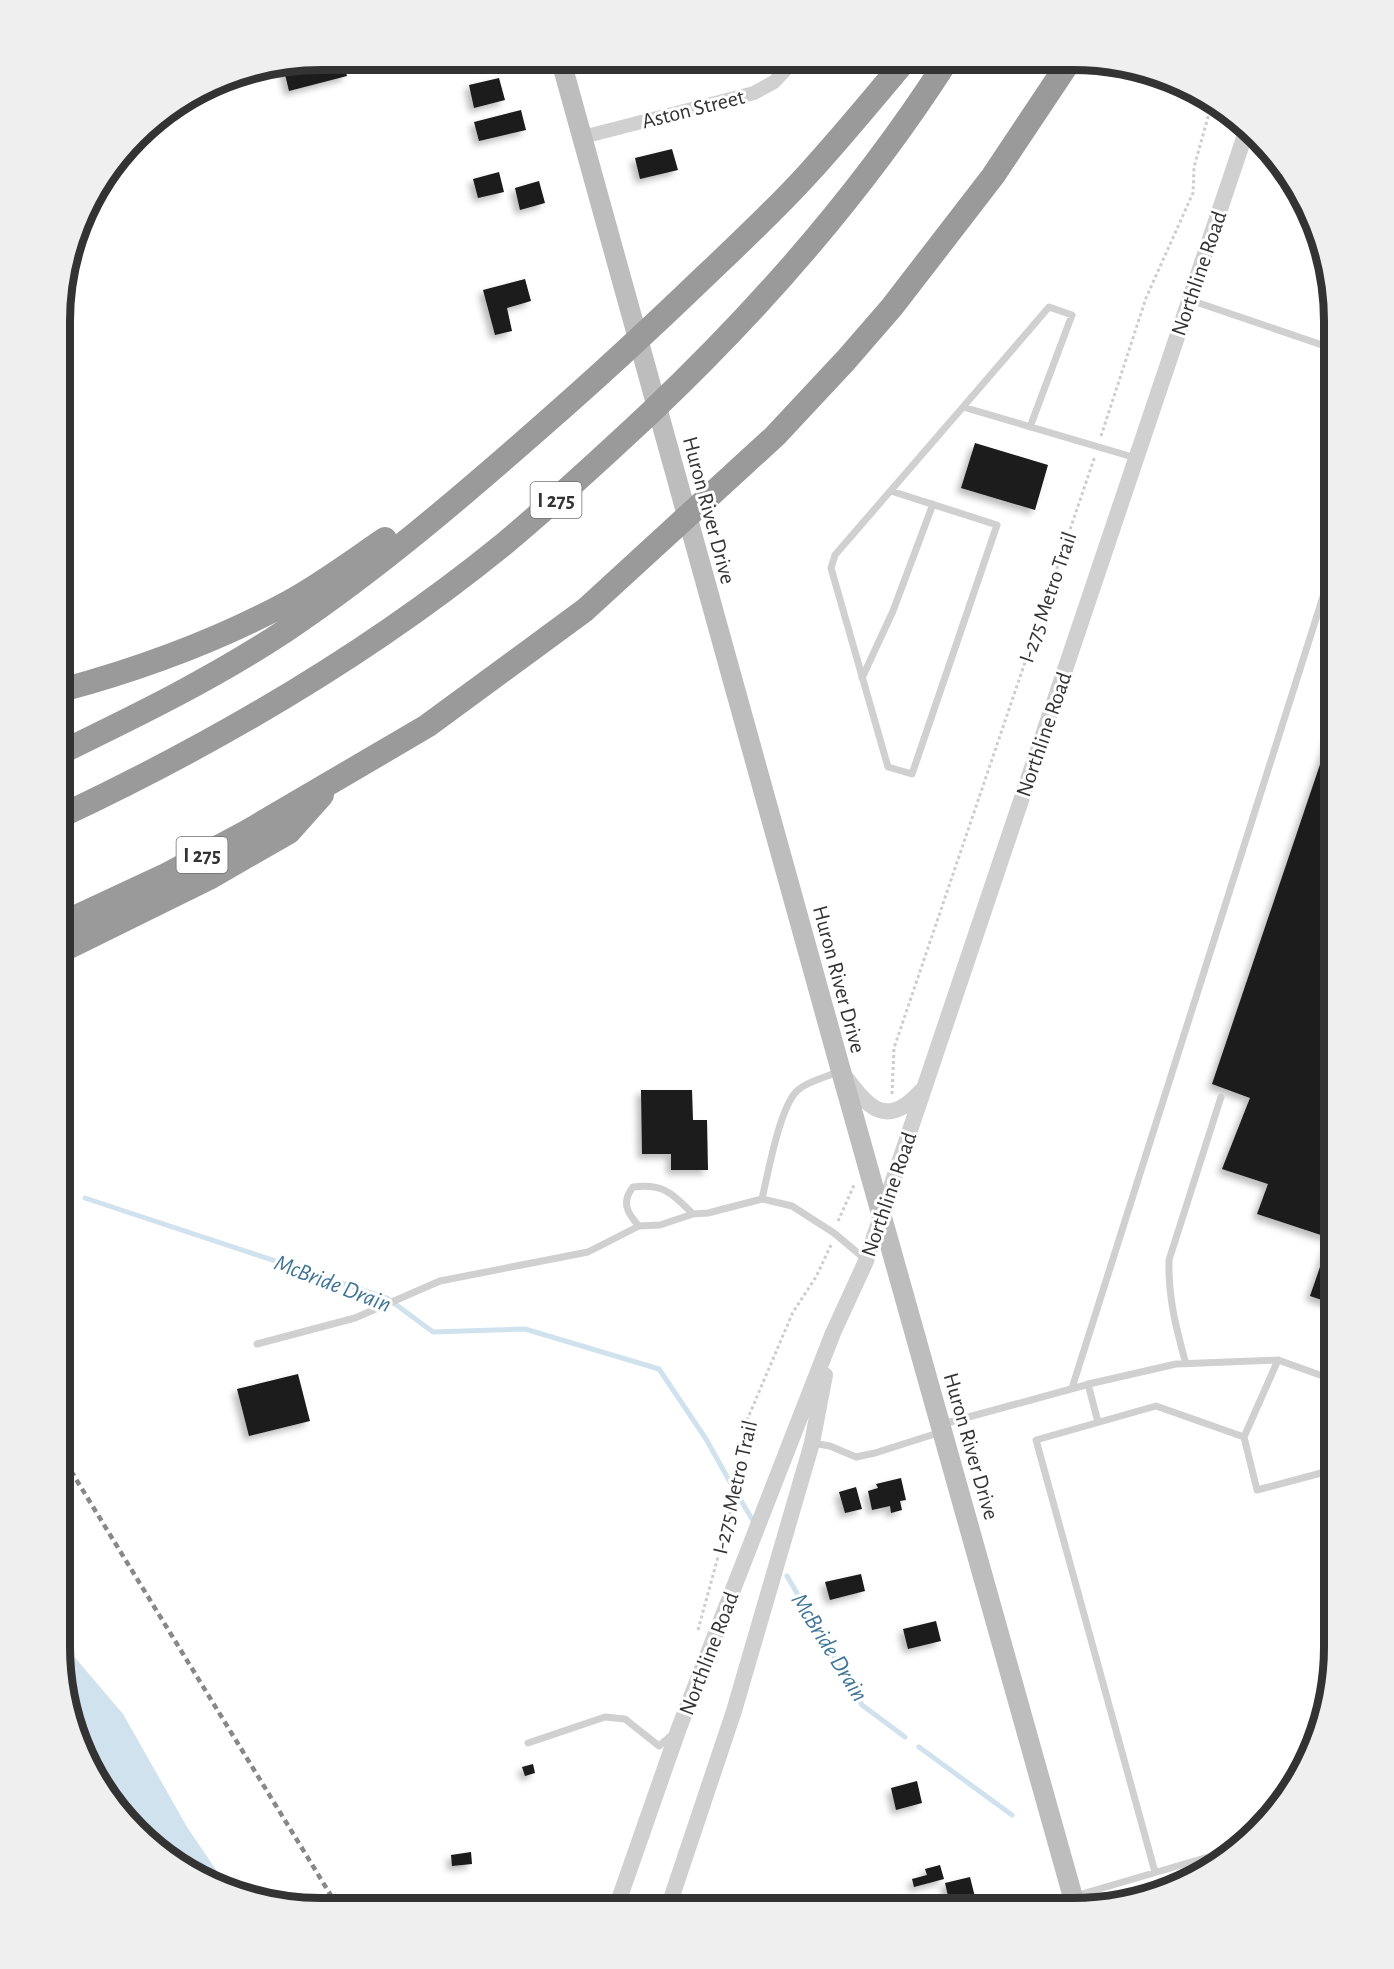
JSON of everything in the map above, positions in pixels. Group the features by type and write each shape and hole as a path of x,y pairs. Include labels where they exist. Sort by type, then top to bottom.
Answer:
{"highway":[{"path":"70,748 140,714 229,666 284,632 349,586 428,525 593,382 752,231 806,177 897,70"},
{"name":"I 275","path":"70,812 191,752 331,669 433,598 502,545 576,482 702,364 783,277 887,147 940,70"},
{"name":"I 275","path":"70,920 164,876 248,831 427,726 585,610 775,436 846,360 898,300 993,176 1064,70"},
{"path":"70,688 152,663 210,640 290,602 399,530 496,452 533,434"},
{"path":"70,947 209,878 289,832 339,778"}],"main road":[{"name":"Huron River Drive","path":"564,70 1073,1898"}],"street":[{"name":"Aston Street","path":"583,137 754,93 774,82 785,70"},
{"name":"Northline Road","path":"620,1898 679,1728 833,1333 867,1261 1244,138"},
{"path":"841,1071 867,1104 881,1111 906,1106 924,1088"},
{"name":"Northline Road","path":"671,1898 734,1711 812,1443 833,1333"}],"lane":[{"path":"1190,300 1324,347"},
{"path":"891,491 997,525 912,774 888,767 831,568 835,555 1049,307 1072,315 1030,427"},
{"path":"963,407 1136,458"},
{"path":"862,678 893,611 933,504"},
{"path":"1071,1388 1324,593"},
{"path":"762,1199 784,1111 795,1092 841,1071"},
{"path":"1186,1364 1170,1298 1169,1260 1221,1097"},
{"path":"639,1226 632,1218 627,1206 627,1194 633,1186 650,1184 666,1189 693,1214"},
{"path":"257,1344 355,1318 440,1281 588,1252 639,1226 660,1225 693,1214 708,1214 762,1199 792,1206 828,1229 867,1261"},
{"path":"1278,1360 1244,1437 1257,1490 1324,1472"},
{"path":"812,1443 830,1446 856,1457 875,1453 942,1428 1071,1388 1176,1364 1278,1360 1324,1376"},
{"path":"1088,1384 1098,1422"},
{"path":"1155,1872 1036,1440 1156,1406 1244,1437"},
{"path":"528,1743 605,1717 625,1719 660,1746 679,1728"},
{"path":"1085,1898 1155,1872 1213,1856"}],"path":[{"name":"I-275 Metro Trail","path":"892,1094 894,1048 1146,298 1193,193 1194,167 1210,111"},
{"path":"837,1225 852,1190"},
{"name":"I-275 Metro Trail","path":"698,1630 744,1458 747,1420 793,1312 816,1277 831,1246"}],"water":[{"path":"70,1652 123,1714 187,1827 221,1878 196,1865 169,1847 144,1825 113,1787 96,1759 79,1713"}],"building":[{"path":"346,70 347,76 289,91 285,73"},
{"path":"499,78 505,100 474,108 469,85"},
{"path":"521,110 526,130 479,141 474,122"},
{"path":"672,149 678,170 640,179 635,158"},
{"path":"499,172 504,192 478,198 473,179"},
{"path":"539,181 545,203 520,210 515,188"},
{"path":"525,279 531,301 507,308 512,331 495,335 483,290"},
{"path":"975,443 1048,465 1035,510 961,488"},
{"path":"1324,753 1324,1236 1257,1214 1268,1184 1222,1169 1250,1098 1212,1084"},
{"path":"641,1090 692,1090 693,1120 707,1120 708,1170 671,1170 671,1154 642,1154"},
{"path":"1324,1255 1324,1301 1310,1296"},
{"path":"298,1374 310,1421 249,1436 237,1389"},
{"path":"901,1478 906,1500 900,1501 902,1510 891,1513 890,1506 872,1510 868,1491 878,1488 876,1484"},
{"path":"856,1487 862,1509 845,1513 839,1492"},
{"path":"861,1574 865,1591 830,1600 825,1582"},
{"path":"936,1621 941,1641 908,1649 903,1629"},
{"path":"533,1764 535,1773 525,1776 522,1767"},
{"path":"917,1781 922,1803 896,1810 891,1788"},
{"path":"471,1852 472,1864 452,1866 451,1855"},
{"path":"940,1865 944,1879 914,1887 912,1879 927,1875 925,1869"},
{"path":"970,1877 975,1898 948,1898 945,1883"}],"waterway":[{"name":"McBride Drain","path":"85,1198 387,1298 433,1332 525,1329 659,1369 706,1439 730,1482"},
{"name":"McBride Drain","path":"737,1494 755,1524"},
{"name":"McBride Drain","path":"787,1576 862,1705 905,1737"},
{"name":"McBride Drain","path":"919,1747 1012,1815"}],"railway":[{"path":"70,1469 332,1898"}]}
